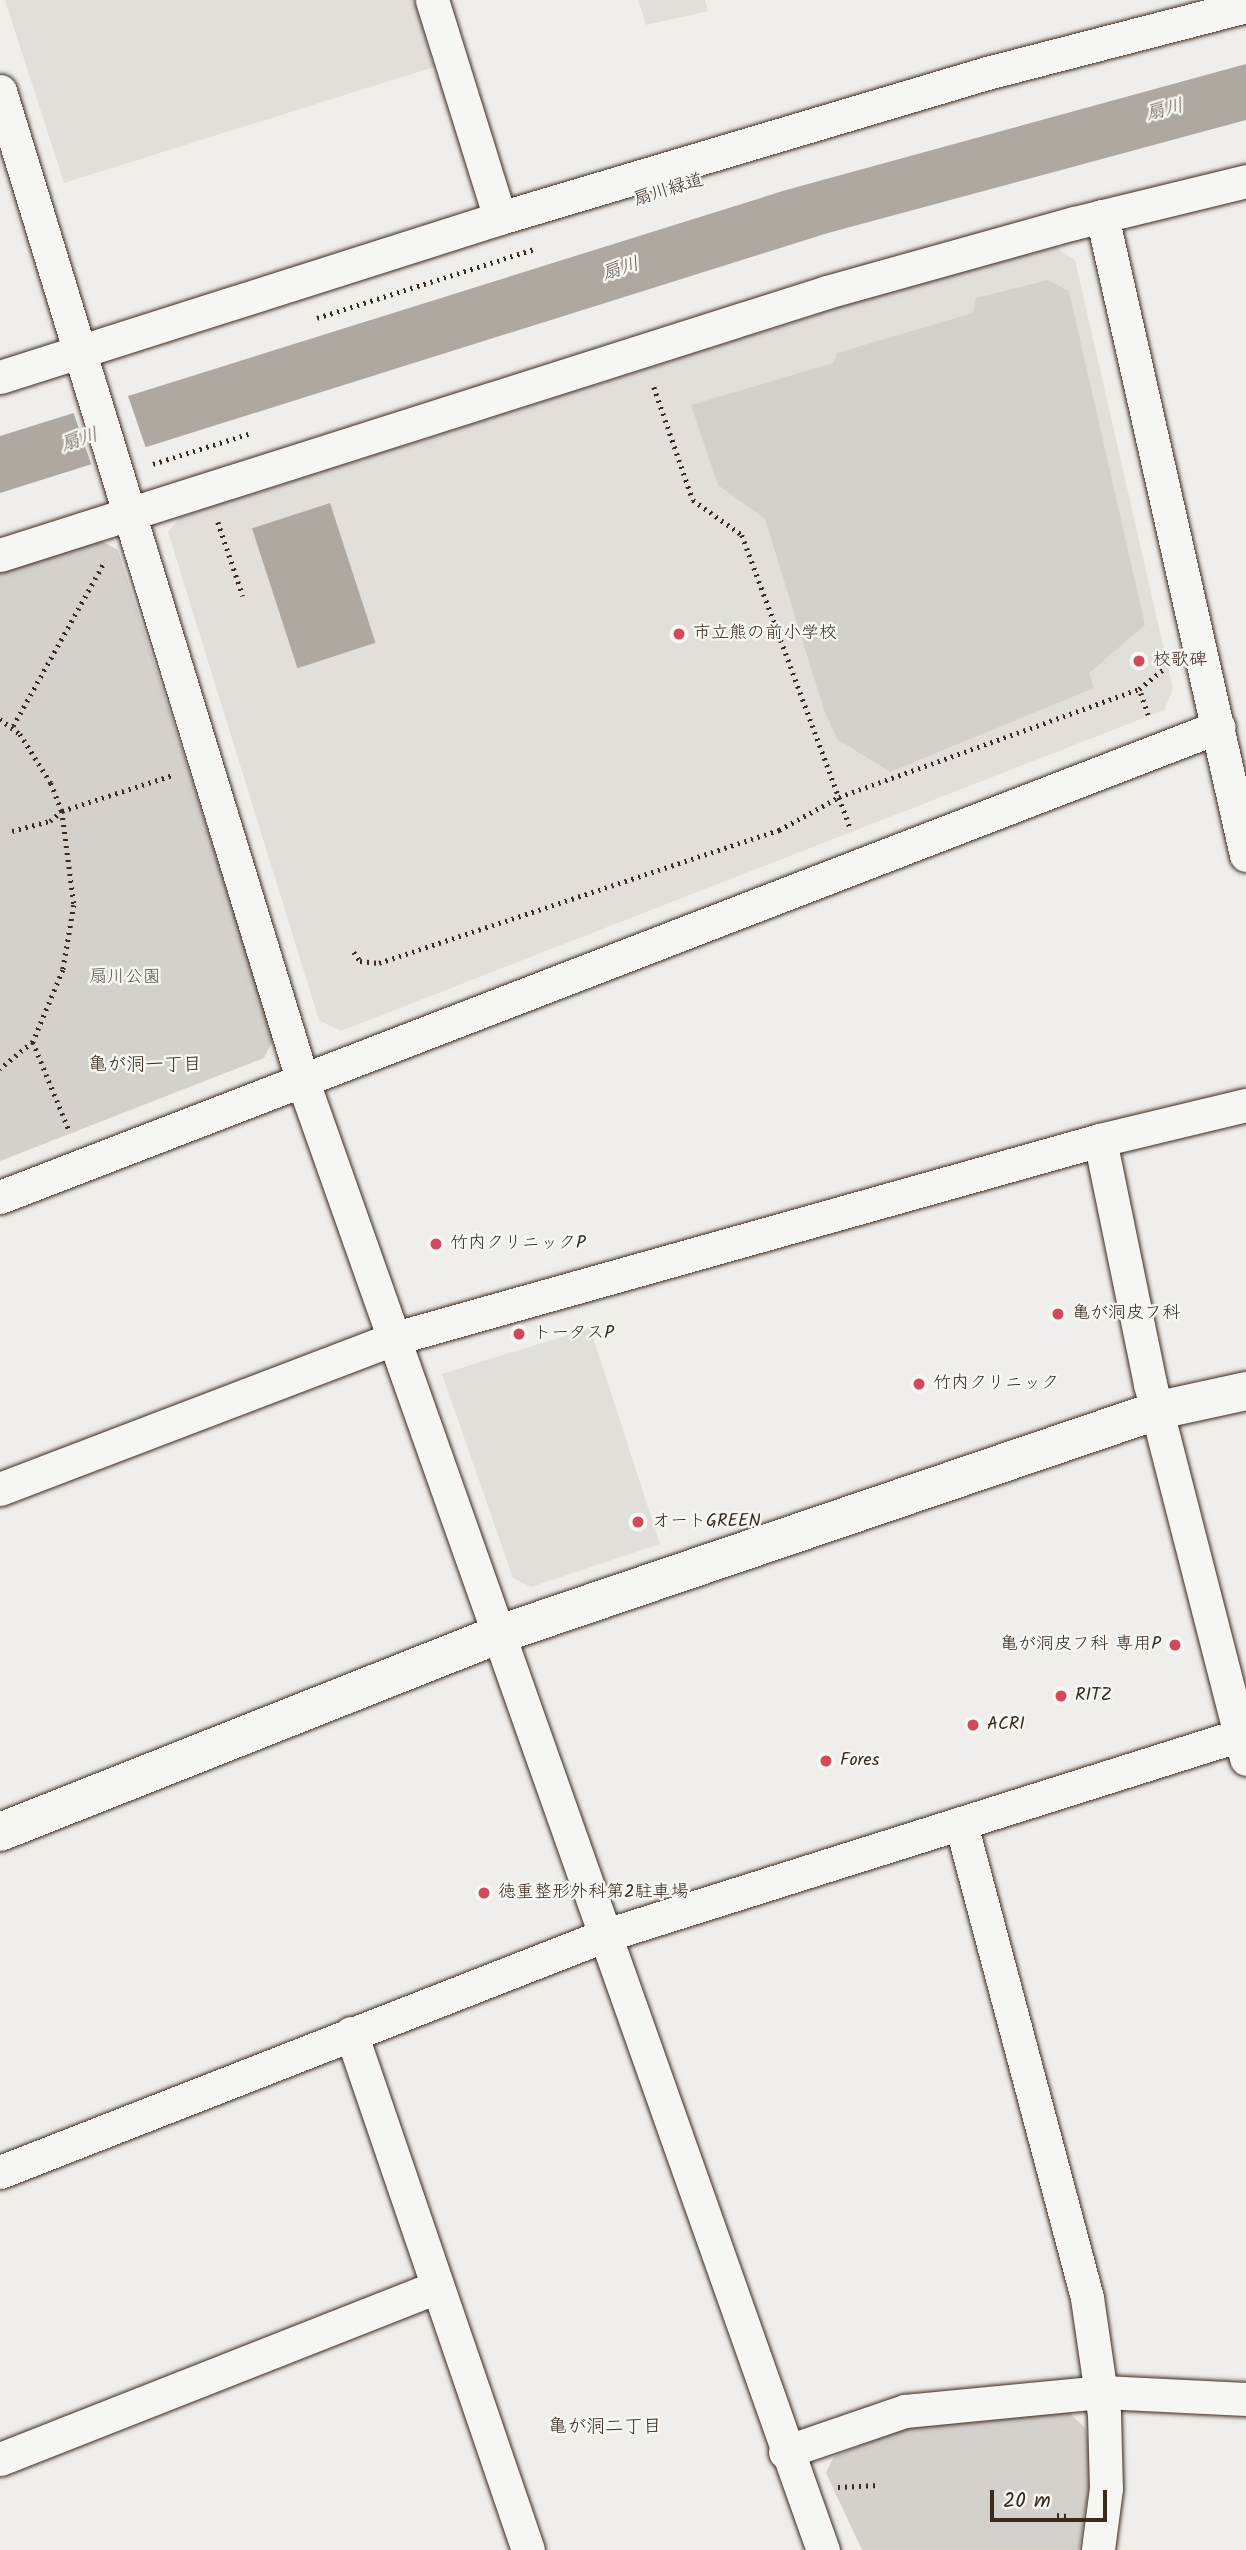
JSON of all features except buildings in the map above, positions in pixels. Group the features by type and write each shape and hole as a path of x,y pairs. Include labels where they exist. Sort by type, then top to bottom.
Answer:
{"street":[{"path":"432,0 500,218"},
{"path":"0,377 500,218 987,73 1246,6"},
{"path":"0,91 6,130 81,352 91,397 113,469 131,515 204,765 302,1079 785,2452 823,2550"},
{"path":"0,555 827,292 1102,216 1246,181"},
{"path":"1102,216 1246,855"},
{"path":"0,1197 1218,727"},
{"path":"0,1489 392,1339 1100,1140 1246,1105"},
{"path":"0,2172 603,1936 961,1824 1243,1747 1159,1410 1150,1384 1100,1140"},
{"path":"0,1832 497,1634 1159,1410 1246,1391"},
{"path":"961,1824 1087,2298 1103,2392 1106,2488 1098,2550"},
{"path":"351,2033 527,2550"},
{"path":"0,2459 436,2287"},
{"path":"785,2452 905,2411 1103,2392 1246,2399"}],"path":[{"path":"311,320 547,245"},
{"path":"641,391 654,387 693,500 742,535 852,832"},
{"path":"216,514 243,596"},
{"path":"13,726 89,590"},
{"path":"354,952 360,961 368,963 412,953 779,830 839,797 1139,689 1176,660"},
{"path":"1139,689 1151,726"},
{"path":"0,719 13,726 42,766 62,811 74,905 70,943 33,1042 0,1069"},
{"path":"12,831 50,821 62,811 204,765"},
{"path":"33,1042 64,1116"},
{"path":"832,2488 879,2485"}],"shaded area":[{"path":"5,0 414,0 434,67 64,183"},
{"path":"638,0 705,0 708,11 646,25"},
{"name":"市立熊の前小学校","path":"1054,247 1075,260 1173,689 1164,710 341,1031 319,1020 168,532 180,517 850,304"},
{"path":"590,1328 660,1544 531,1587 513,1578 442,1374"}],"green space":[{"path":"1048,280 1069,291 1145,625 1089,673 1094,688 890,772 837,739 824,710 765,519 718,485 691,405 833,363 837,353 973,313 976,298"},
{"name":"扇川公園","path":"94,537 118,550 274,1038 264,1058 0,1161 0,567"},
{"path":"1068,2411 1085,2428 1089,2446 1089,2488 1079,2550 862,2550 826,2473 834,2456 912,2426"}],"water":[{"name":"扇川","path":"1246,64 1246,120 828,233 0,493 0,436 786,190"},
{"path":"330,503 375,643 297,668 252,528"}],"pier":[{"path":"127,393 147,451 93,469 73,412"}],"place":[{"name":"市立熊の前小学校","path":"679,634"},
{"name":"校歌碑","path":"1139,661"},
{"name":"竹内クリニックP","path":"436,1244"},
{"name":"亀が洞皮フ科","path":"1058,1314"},
{"name":"トータスP","path":"519,1334"},
{"name":"竹内クリニック","path":"919,1384"},
{"name":"オートGREEN","path":"638,1522"},
{"name":"亀が洞皮フ科 専用P","path":"1175,1645"},
{"name":"RITZ","path":"1061,1696"},
{"name":"ACRI","path":"973,1725"},
{"name":"Fores","path":"826,1761"},
{"name":"徳重整形外科第2駐車場","path":"484,1893"}],"district":[{"name":"亀が洞一丁目","path":"145,1066"},
{"name":"亀が洞二丁目","path":"605,2428"}]}
